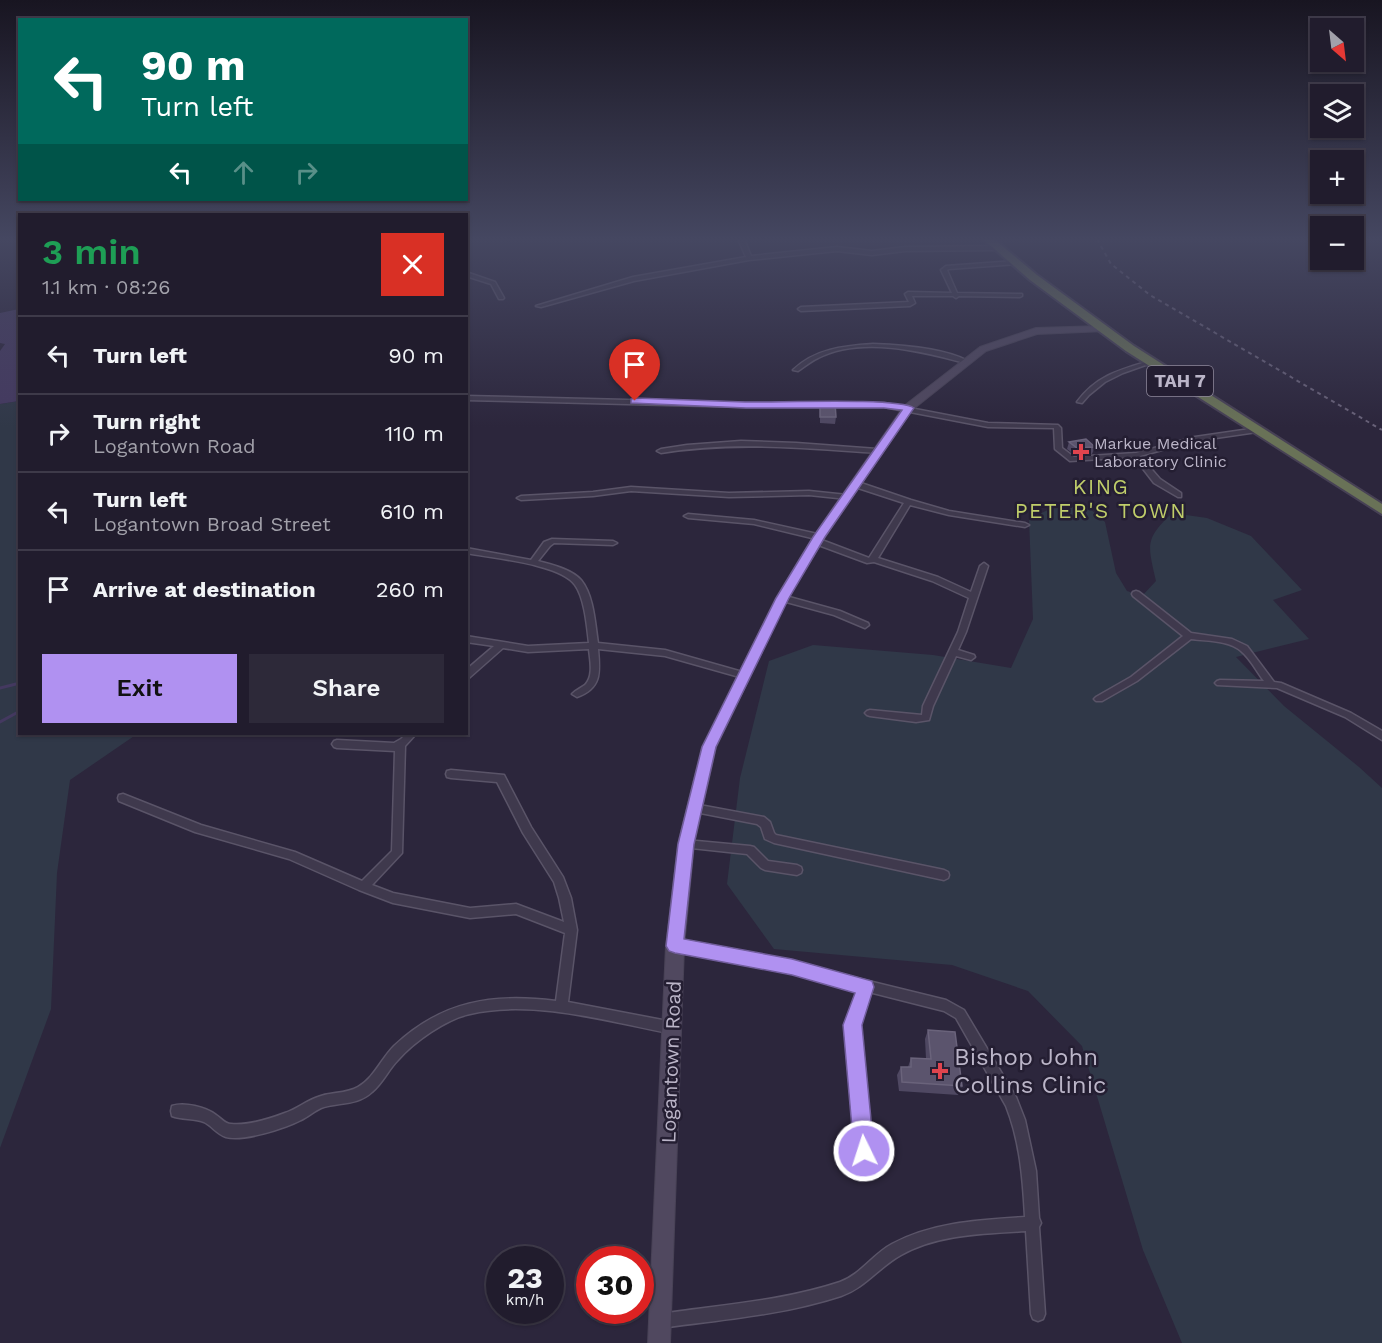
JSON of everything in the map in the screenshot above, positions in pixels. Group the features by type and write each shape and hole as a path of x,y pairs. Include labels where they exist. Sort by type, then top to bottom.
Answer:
{"highway":[{"name":"TAH 7","path":"1066,302 1151,362 1382,510"}],"street":[{"path":"539,306 554,302"},
{"path":"801,309 910,304 912,302"},
{"name":"Logantown Road","path":"659,1343 658,1321 675,946 686,844 709,747 782,598 818,539 909,408 982,349 1029,332 1055,328 1102,329"},
{"path":"796,370 816,356 831,351 859,348 898,347 934,353 965,362"},
{"path":"1080,402 1087,391 1100,381 1151,362"},
{"path":"468,398 746,405 884,405 988,424 1056,426 1059,449 1073,459 1136,455 1195,439 1257,430"},
{"path":"661,451 697,446 792,444 877,452"},
{"path":"1136,455 1157,481 1178,495"},
{"path":"855,484 949,513 1025,525"},
{"path":"521,498 631,489 729,495 809,493 847,497"},
{"path":"873,559 908,502"},
{"path":"688,516 754,522 818,539 864,560 873,559 935,579 974,597"},
{"path":"533,563 547,544 552,542 613,543"},
{"path":"468,550 533,563 554,569 576,580 584,596 594,646 595,677 592,685 577,694"},
{"path":"870,713 926,718 935,692 954,652 984,566"},
{"path":"1136,594 1189,636 1232,642 1244,648 1270,683"},
{"path":"782,598 830,611 865,625"},
{"path":"1099,699 1134,679 1189,636"},
{"path":"468,639 535,649 594,646 665,653 743,675"},
{"path":"468,674 501,645"},
{"path":"954,652 971,657"},
{"path":"1220,683 1270,683 1317,700 1348,715 1382,736"},
{"path":"337,744 395,747 410,735"},
{"path":"363,887 397,854 400,745"},
{"path":"451,774 492,776 504,782 527,830 559,880 571,930 561,1007"},
{"path":"123,798 199,829 291,855 393,898 453,911 485,913 516,909 571,930"},
{"path":"694,808 760,820 766,825 769,836 774,839 944,874"},
{"path":"686,844 750,850 765,865 797,870"},
{"path":"675,946 792,967 946,1006 965,1019 1011,1102 1018,1120 1029,1171 1038,1314"},
{"path":"866,987 852,1025 866,1171"},
{"path":"177,1111 210,1118 219,1126 230,1131 293,1117 320,1102 348,1098 364,1091 377,1079 393,1055 408,1042 468,1008 497,1004 561,1007 673,1028"},
{"path":"658,1321 763,1306 840,1289 856,1282 898,1249 935,1235 974,1228 1034,1223"}],"shaded area":[{"path":"18,309 18,401 0,404 0,351 5,344 0,343 0,313"},
{"path":"18,401 18,735 136,735 70,780 57,873 51,1009 0,1148 0,404"},
{"path":"1054,507 1088,507 1105,522 1116,573 1127,591 1142,596 1156,581 1150,544 1157,530 1172,513 1207,518 1251,536 1302,590 1273,600 1309,639 1236,657 1284,706 1382,788 1382,1343 1182,1343 1143,1250 1082,1046 1028,991 952,965 774,949 727,884 740,778 769,661 813,645 933,655 1011,668 1033,619 1029,519"}],"building":[{"path":"820,403 835,403 836,417 820,417"},
{"path":"1086,439 1095,447 1077,448 1069,442"},
{"name":"Bishop John Collins Clinic","path":"928,1030 955,1032 962,1086 902,1082 901,1067 911,1067 911,1058 931,1059"}],"waterway":[{"path":"0,688 18,684"},
{"path":"0,722 18,712"}],"railway":[{"path":"1161,302 1382,430"}],"place":[{"name":"Markue Medical Laboratory Clinic","path":"1081,452"},
{"name":"Bishop John Collins Clinic","path":"940,1071"}],"district":[{"name":"KING PETER'S TOWN","path":"1101,499"}],"route":[{"path":"635,401 746,405 884,405 909,408 819,537 782,598 709,747 686,844 675,946 792,967 866,987 852,1025 864,1151"}]}
